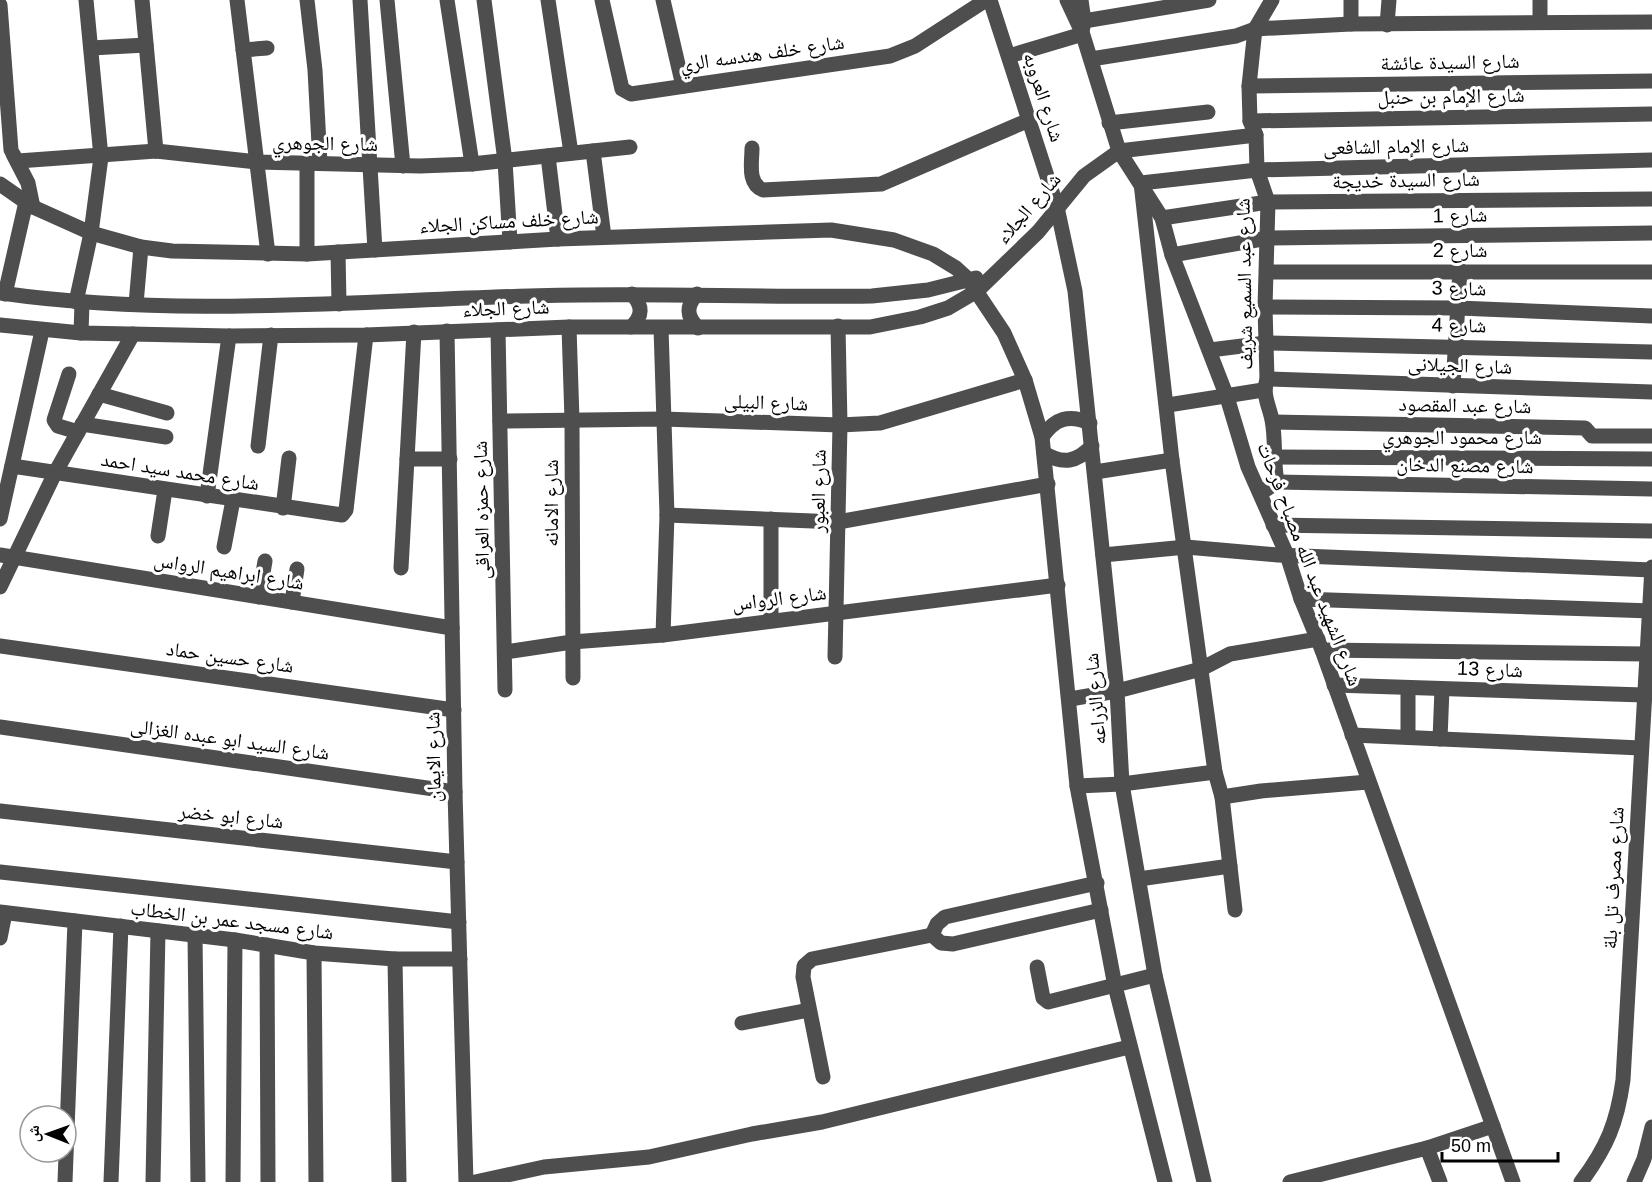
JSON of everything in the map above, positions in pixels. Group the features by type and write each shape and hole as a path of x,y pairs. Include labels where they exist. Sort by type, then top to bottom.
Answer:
{"street":[{"path":"81,333 79,302 101,157 86,0"},
{"path":"142,0 156,151"},
{"path":"237,0 268,254"},
{"path":"307,0 315,70 314,163 307,254"},
{"path":"360,0 375,250"},
{"path":"387,0 403,166"},
{"path":"447,0 472,164"},
{"path":"484,0 505,161 510,242"},
{"path":"548,0 571,153"},
{"name":"شارع خلف هندسه الري","path":"602,0 625,92 632,94 904,52 988,0"},
{"path":"663,0 683,86"},
{"name":"شارع العروبه","path":"988,0 1009,56 1057,207"},
{"path":"1066,0 1082,26"},
{"name":"شارع الشهيد عبد الله مصباح فرحات","path":"1081,0 1082,26 1090,59 1119,151 1162,218 1172,255 1227,397 1248,467 1287,555 1301,600 1320,645 1513,1182"},
{"path":"1009,56 1076,36 1082,26 1209,0"},
{"path":"1253,0 1270,2 1255,29"},
{"path":"1351,0 1352,24"},
{"path":"1387,25 1389,0"},
{"path":"1540,0 1540,22"},
{"path":"0,5 14,156"},
{"path":"1090,59 1236,36 1255,29 1352,24 1652,22"},
{"name":"شارع عبد السميع شريف","path":"1255,29 1249,86 1257,170 1268,202 1265,385 1273,422 1273,457 1277,482"},
{"path":"91,48 146,45"},
{"path":"243,50 267,48"},
{"name":"شارع السيدة عائشة","path":"1249,86 1652,81"},
{"path":"1109,123 1208,112"},
{"name":"شارع الإمام بن حنبل","path":"1119,151 1253,128 1652,114"},
{"path":"752,148 752,178 754,184 762,190 868,186 893,180 944,155 1029,120"},
{"path":"0,136 28,183 29,204 2,293"},
{"name":"شارع الجوهري","path":"14,156 101,157 156,151 257,162 403,166 472,164 630,147"},
{"path":"592,151 604,237"},
{"name":"شارع الجلاء","path":"0,325 42,331 81,333 229,336 366,335 569,327 870,327 895,324 948,308 973,285 999,272 1038,232 1084,176 1119,151"},
{"path":"548,156 558,239"},
{"name":"شارع الإمام الشافعى","path":"1141,183 1257,170 1652,160"},
{"path":"1141,183 1168,405 1172,460 1186,547 1215,772 1222,797 1235,910"},
{"name":"شارع خلف مساكن الجلاء","path":"0,184 29,204 91,233 141,247 172,251 307,254 558,239 831,230 894,240 933,254 956,267 973,285"},
{"name":"شارع السيدة خديجة","path":"1162,218 1268,202 1652,199"},
{"name":"شارع الزراعه","path":"1057,207 1075,291 1090,423 1117,691 1122,784 1155,975 1204,1182"},
{"name":"شارع 1","path":"1172,255 1268,238 1652,233"},
{"path":"136,304 141,247"},
{"path":"338,252 339,304"},
{"path":"1453,386 1460,270"},
{"name":"شارع 2","path":"1268,272 1460,270 1652,272"},
{"name":"شارع الجلاء","path":"2,293 79,302 136,304 339,304 632,294 872,296 973,285"},
{"name":"شارع الزراعه","path":"973,285 1004,333 1025,380 1042,437 1077,786 1115,986 1165,1182"},
{"path":"631,327 639,321 641,311 639,302 632,294"},
{"path":"697,294 690,302 688,311 691,321 698,328"},
{"name":"شارع 3","path":"1265,307 1458,309 1652,316"},
{"name":"شارع العبور","path":"835,657 838,612 840,425 838,326"},
{"name":"شارع الامانه","path":"569,327 572,420 573,678"},
{"path":"662,328 667,514 663,635"},
{"name":"شارع حمزه العراقى","path":"498,330 505,690"},
{"path":"0,519 4,486 12,466 42,331"},
{"name":"شارع الايمان","path":"447,331 455,792 466,1182"},
{"path":"401,568 414,332"},
{"path":"0,587 7,556 133,334"},
{"path":"258,446 271,335"},
{"name":"شارع محمد سيد احمد","path":"12,466 342,515 346,510 366,335"},
{"path":"207,496 229,336"},
{"name":"شارع 4","path":"1210,350 1266,344 1454,346 1652,352"},
{"path":"69,374 54,420 58,426 166,437"},
{"name":"شارع البيلى","path":"500,421 663,419 840,425 901,418 1025,380"},
{"name":"شارع الجيلانى","path":"1168,405 1227,397 1265,385 1453,386 1652,392"},
{"path":"99,394 167,413"},
{"path":"1042,437 1050,425 1062,418 1077,417 1090,423"},
{"name":"شارع عبد المقصود","path":"1273,422 1585,428 1592,436 1652,436"},
{"path":"1044,453 1056,460 1070,461 1083,456 1092,446"},
{"name":"شارع محمود الجوهري","path":"1273,457 1652,459"},
{"path":"283,508 289,458"},
{"path":"407,459 450,459"},
{"path":"1095,472 1172,460"},
{"path":"1261,493 1277,482"},
{"name":"شارع مصنع الدخان","path":"1277,482 1652,489"},
{"path":"667,514 838,522 1048,484"},
{"path":"158,536 165,490"},
{"path":"224,546 232,500"},
{"path":"771,519 771,620"},
{"path":"1273,525 1652,531"},
{"path":"1103,555 1186,547 1287,555 1652,568"},
{"name":"شارع ابراهيم الرواس","path":"7,556 452,628"},
{"path":"259,597 265,561"},
{"name":"شارع مصرف تل بلة","path":"1581,1182 1603,1153 1614,1127 1623,1080 1652,568"},
{"path":"292,602 297,569"},
{"name":"شارع الرواس","path":"505,652 572,642 663,635 1058,585"},
{"path":"1301,600 1651,611"},
{"path":"1070,699 1117,691 1201,669 1230,654 1320,645 1646,654"},
{"name":"شارع حسين حماد","path":"0,646 454,710"},
{"name":"شارع 13","path":"1334,686 1644,695"},
{"path":"1408,688 1408,737"},
{"path":"1440,739 1442,689"},
{"name":"شارع السيد ابو عبده الغزالى","path":"0,728 455,792"},
{"path":"1352,735 1641,748"},
{"path":"1077,786 1122,784 1215,772"},
{"path":"1222,797 1262,791 1368,782"},
{"name":"شارع ابو خضر","path":"0,811 457,862"},
{"path":"1139,879 1230,866"},
{"path":"0,872 459,922"},
{"path":"932,935 937,924 945,917 1097,883"},
{"path":"932,935 941,943 952,944 1101,910"},
{"path":"0,938 2,913"},
{"name":"شارع مسجد عمر بن الخطاب","path":"2,913 235,940 314,953 395,959 460,959"},
{"path":"65,1182 75,921"},
{"path":"111,1182 121,927"},
{"path":"153,1182 158,931"},
{"path":"195,935 198,1182"},
{"path":"823,1077 803,971 808,962 932,935"},
{"path":"233,1182 235,940"},
{"path":"267,945 268,1182"},
{"path":"314,953 316,1182"},
{"path":"395,959 399,1182"},
{"path":"1037,967 1043,998 1048,1002 1155,975"},
{"path":"742,1023 809,1010"},
{"path":"475,1182 544,1167 648,1157 752,1134 822,1122 1129,1047"},
{"path":"1295,1182 1427,1148 1493,1126"},
{"path":"1634,1182 1644,1159 1652,1127"},
{"path":"1427,1148 1440,1182"}]}
